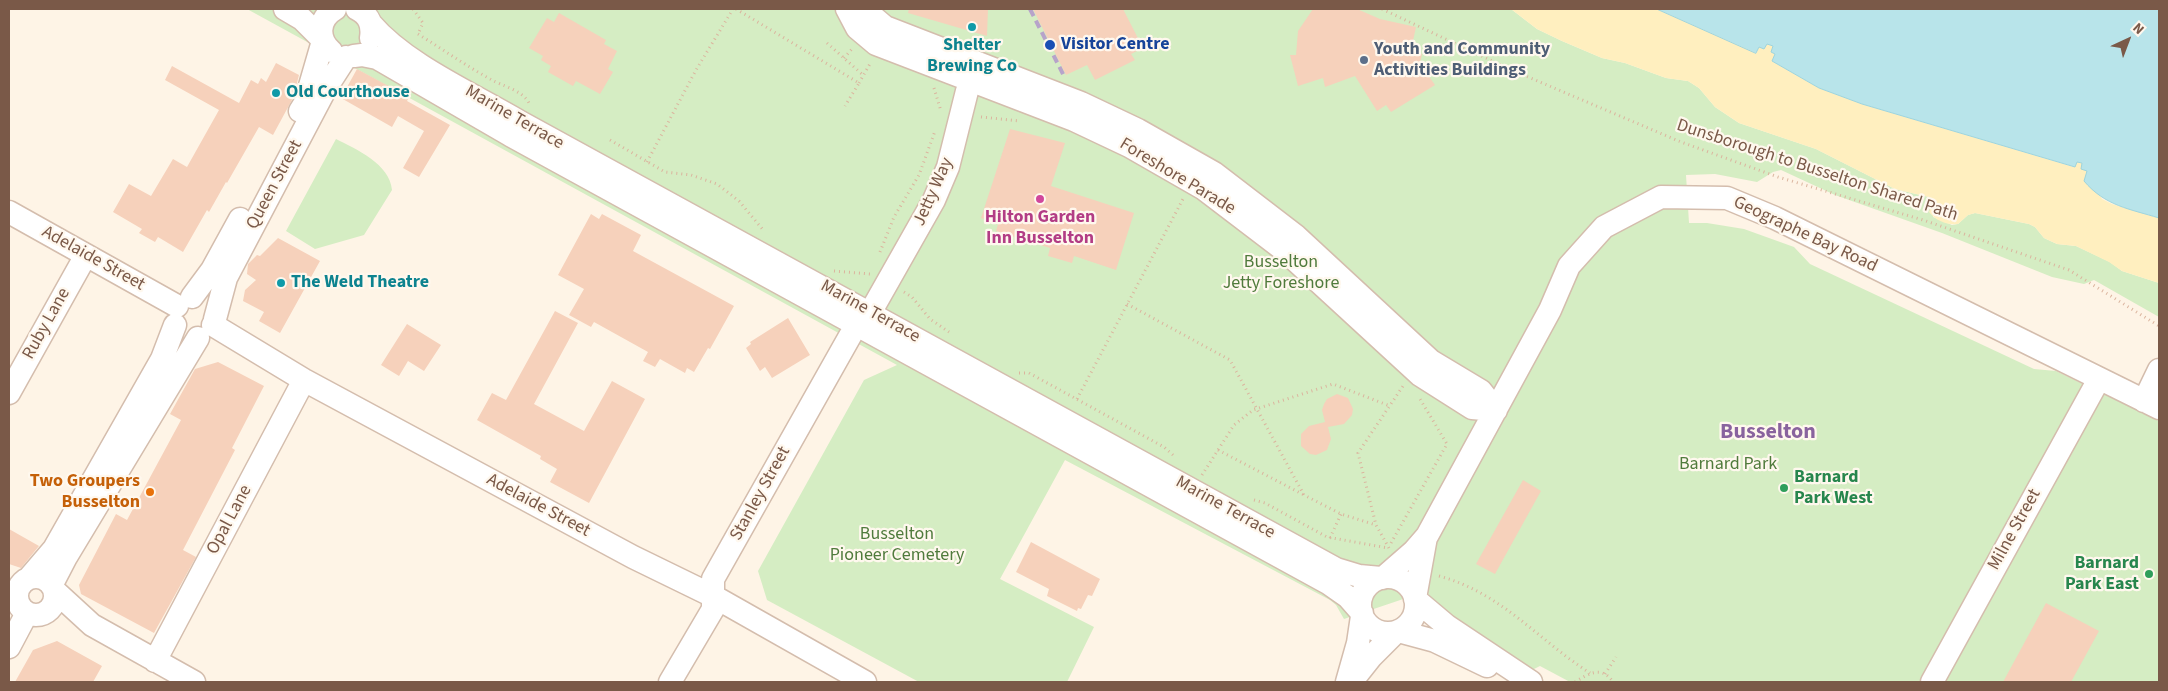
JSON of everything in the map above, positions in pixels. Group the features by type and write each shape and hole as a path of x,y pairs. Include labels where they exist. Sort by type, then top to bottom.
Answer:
{"street":[{"path":"285,9 302,19 332,52 350,56"},
{"name":"Queen Street","path":"23,576 54,549 162,360 181,310 212,270 305,103 323,40 321,32 324,20 335,9"},
{"name":"Foreshore Parade","path":"847,9 857,28 876,44 1081,102 1114,117 1214,173 1296,236 1432,360 1481,391 1496,410"},
{"name":"Foreshore Parade","path":"867,9 885,27 975,72"},
{"name":"Queen Street","path":"54,588 66,557 209,327 226,278 326,88 350,56 360,53 369,43 372,30 368,16"},
{"name":"Marine Terrace","path":"368,16 387,41 408,57 1328,583 1348,597 1362,614"},
{"name":"Marine Terrace","path":"350,56 377,58 510,135 864,318 1336,569 1359,576 1382,578"},
{"name":"Jetty Way","path":"864,318 887,284 934,200 948,167 975,72"},
{"name":"Geographe Bay Road","path":"1415,599 1403,560 1427,536 1550,310 1569,266 1604,227 1661,197 1727,198 1784,222 2152,405"},
{"name":"Adelaide Street","path":"9,212 181,310"},
{"name":"Ruby Lane","path":"9,393 86,255"},
{"path":"199,297 209,303 213,309 209,327 188,337 182,334 181,310 199,297"},
{"name":"Stanley Street","path":"670,682 712,609 713,579 854,329 864,318"},
{"name":"Adelaide Street","path":"209,327 633,557 713,596 866,682"},
{"path":"2152,405 2159,370"},
{"name":"Milne Street","path":"1932,682 2099,379"},
{"name":"Opal Lane","path":"155,661 304,380"},
{"path":"1349,682 1358,643 1362,614 1362,596 1373,582 1382,578 1403,560"},
{"path":"9,647 24,604 17,590 22,583 23,576 38,576 46,579 92,625"},
{"path":"1382,578 1391,578 1406,584 1415,599 1447,626 1531,682"},
{"path":"24,604 51,609 56,601 54,588"},
{"path":"1349,682 1397,631 1410,622 1416,607 1415,599"},
{"path":"24,604 92,625 194,682"},
{"path":"1362,614 1373,628 1380,632 1397,631 1435,641 1522,682"}],"path":[{"path":"413,9 423,23"},
{"path":"648,162 696,70 734,9 859,83"},
{"name":"Dunsborough to Busselton Shared Path","path":"1382,9 1508,68 1680,142 1778,177 1923,220 2069,270 2159,326"},
{"path":"418,34 490,79 526,98 529,106 520,122"},
{"path":"827,43 863,75"},
{"path":"845,106 872,60"},
{"path":"934,86 942,112 1024,122"},
{"path":"878,258 894,217 919,175 935,130"},
{"path":"610,140 665,172 691,175 717,184 739,201 769,237"},
{"path":"1077,399 1184,196 1190,199"},
{"path":"830,270 871,274 874,266"},
{"path":"887,284 912,297 930,319 954,336"},
{"path":"1127,304 1230,360 1304,495"},
{"path":"1017,373 1030,373 1164,446 1177,460"},
{"path":"1399,379 1410,388"},
{"path":"1403,560 1376,525 1358,453 1405,383"},
{"path":"1202,476 1234,425 1256,409 1333,384 1390,406"},
{"path":"1403,560 1447,444 1416,392"},
{"path":"1218,450 1341,514 1376,525"},
{"path":"1196,473 1209,480"},
{"path":"1248,498 1265,503 1330,538 1403,560 1463,584 1487,596 1524,621 1555,648 1590,673 1606,674 1613,682"},
{"path":"1330,538 1341,514"},
{"path":"1606,674 1616,657"},
{"path":"1575,682 1590,673"}],"green space":[{"path":"247,9 1511,9 1537,29 1602,58 1625,63 1666,78 1688,81 1699,88 1715,107 1739,123 1816,149 1895,189 1929,197 1934,201 1933,217 1952,225 1958,224 1968,215 1975,213 2029,224 2035,227 2044,238 2057,244 2076,246 2110,262 2122,271 2159,283 2159,317 2094,280 2084,284 2052,277 1942,233 1835,195 1781,170 1773,172 1757,182 1715,174 1686,175 1689,223 1707,223 1744,229 1794,247 1810,264 2034,369 2056,371 2159,421 2159,682 1570,682 1540,666 1532,670 1473,638 1445,617 1427,591 1344,619 1336,605 1330,600 1065,460 1000,579 1094,627 1067,682 919,682 767,600 758,571 864,380 897,365"},
{"path":"336,139 371,158 379,165 390,181 392,190 364,235 315,249 286,231"}],"sand":[{"path":"1511,9 1657,9 1756,53 1759,47 1766,43 1774,47 1771,52 1775,54 1772,61 1819,88 1862,104 2074,167 2076,161 2083,163 2102,199 2112,204 2159,218 2159,283 2122,271 2109,262 2076,246 2057,244 2044,238 2035,227 2029,224 1975,213 1968,215 1958,224 1942,222 1929,212 1934,201 1929,197 1895,189 1816,149 1739,123 1715,107 1699,88 1688,81 1666,78 1625,63 1602,58 1537,29"}],"water":[{"path":"1657,9 2159,9 2159,218 2118,206 2100,196 2084,181 2087,171 2081,169 2082,163 2077,162 2075,167 1862,104 1819,88 1772,61 1775,54 1771,52 1773,46 1767,44 1764,49 1759,47 1756,53"}],"building":[{"name":"Shelter Brewing Co","path":"909,9 988,9 987,36 908,13"},
{"path":"1033,9 1123,9 1143,48 1131,54 1135,60 1095,80 1087,65 1066,75"},
{"path":"1313,9 1357,9 1380,19 1416,27 1411,50 1422,54 1420,64 1435,85 1391,112 1386,105 1377,111 1355,76 1325,87 1323,78 1298,86 1290,55 1296,55 1298,31"},
{"path":"559,13 606,40 604,44 617,51 608,69 613,72 600,94 576,81 573,86 548,72 551,66 541,60 543,56 529,48 547,18 554,22"},
{"path":"276,63 299,75 293,98 273,135 259,127 227,183 209,212 207,210 183,252 158,237 155,242 139,233 142,229 113,212 129,184 151,196 173,159 187,167 219,110 165,80 172,66 239,103 251,80 258,84 261,78 266,82"},
{"path":"357,69 409,97 407,101 450,125 419,177 403,168 424,131 398,116 392,127 341,98"},
{"name":"Hilton Garden Inn Busselton","path":"1010,129 1065,143 1051,186 1134,213 1116,270 1074,256 1072,263 1048,256 1050,248 996,231 998,224 981,218"},
{"path":"591,214 599,219 602,214 641,235 633,251 734,306 710,349 708,348 694,372 687,368 685,373 660,359 655,367 643,361 648,352 594,322 591,327 569,315 584,289 558,275"},
{"path":"278,238 320,261 280,333 259,321 264,312 243,301 245,290 256,280 247,274 248,264 257,255 260,256"},
{"path":"555,311 578,323 534,404 584,431 612,381 645,399 589,503 550,482 557,469 540,459 541,456 477,420 492,393 506,400"},
{"path":"788,318 810,355 772,378 765,367 760,371 746,348 751,344 750,342"},
{"path":"407,324 441,345 424,371 408,361 399,376 381,365"},
{"path":"218,362 264,386 232,448 235,450 183,550 196,557 154,633 81,594 79,585 116,514 127,520 181,420 170,414 195,369"},
{"path":"1337,394 1348,398 1353,409 1352,415 1344,424 1328,427 1331,439 1327,450 1316,455 1310,454 1301,446 1301,434 1309,426 1325,422 1322,410 1324,404 1327,399"},
{"path":"1523,480 1541,491 1495,574 1476,564"},
{"path":"9,529 39,546 21,568 9,564"},
{"path":"1031,542 1100,579 1092,596 1088,595 1081,609 1078,608 1077,611 1047,596 1049,589 1016,572"},
{"path":"2046,603 2099,631 2071,682 2003,682"},
{"path":"57,641 102,666 93,682 15,682 33,650"}],"railway":[{"path":"1030,9 1064,76"}],"place":[{"name":"Shelter Brewing Co","path":"972,27"},
{"name":"Visitor Centre","path":"1050,45"},
{"name":"Youth and Community Activities Buildings","path":"1364,60"},
{"name":"Old Courthouse","path":"276,93"},
{"name":"Hilton Garden Inn Busselton","path":"1040,199"},
{"name":"The Weld Theatre","path":"281,283"},
{"name":"Barnard Park West","path":"1784,488"},
{"name":"Two Groupers Busselton","path":"150,492"},
{"name":"Barnard Park East","path":"2149,574"}],"district":[{"name":"Busselton","path":"1768,433"}],"park label":[{"name":"Busselton Jetty Foreshore","path":"1281,273"},
{"name":"Barnard Park","path":"1728,465"},
{"name":"Busselton Pioneer Cemetery","path":"897,545"}]}
